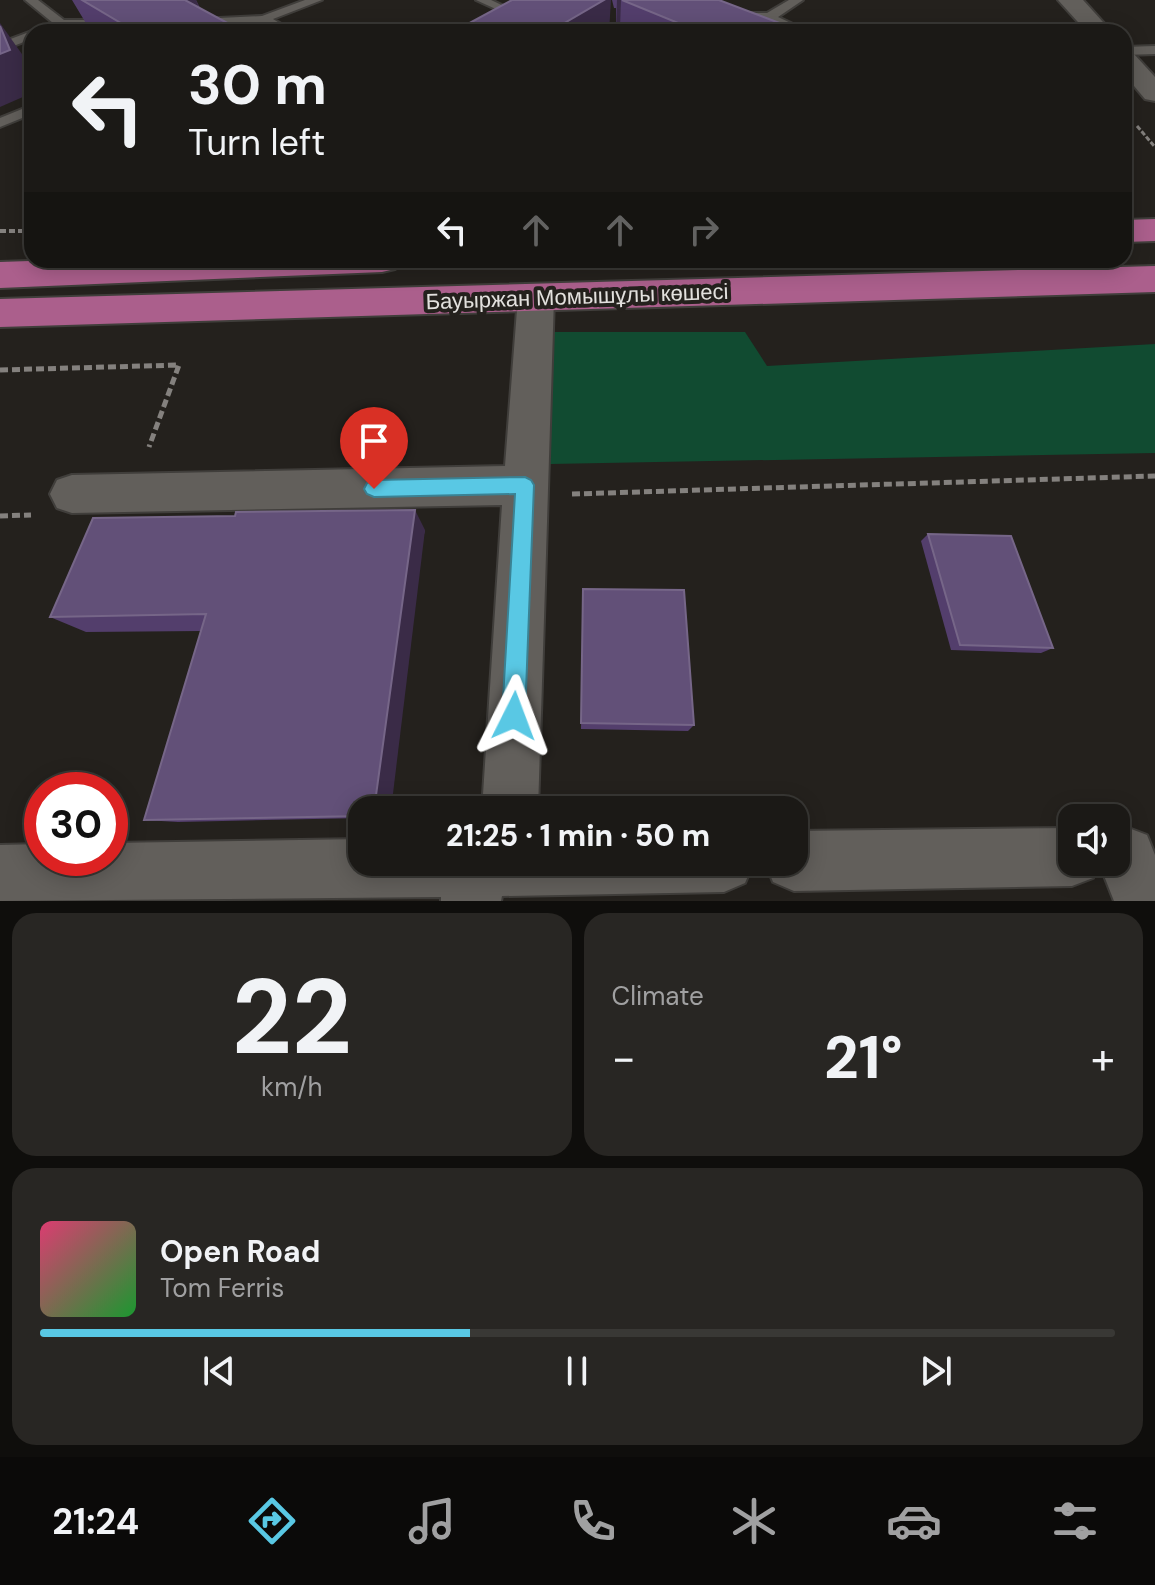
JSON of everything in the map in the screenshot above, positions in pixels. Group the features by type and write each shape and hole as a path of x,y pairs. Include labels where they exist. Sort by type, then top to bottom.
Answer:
{"main road":[{"path":"1132,231 1155,230"},
{"path":"0,275 178,268"},
{"name":"Бауыржан Момышұлы көшесі","path":"0,313 1155,279"}],"street":[{"path":"1070,0 1092,24"},
{"path":"1132,67 1155,93"},
{"path":"499,796 525,485 536,297"},
{"path":"72,494 525,485"},
{"path":"808,861 1058,864"},
{"path":"0,875 348,865"}],"lane":[{"path":"31,0 61,24 133,23"},
{"path":"191,22 263,19 316,0"},
{"path":"482,0 511,18 531,15"},
{"path":"769,17 797,0"},
{"path":"724,16 769,17 785,24"},
{"path":"263,19 273,24"},
{"path":"0,47 24,38"},
{"path":"1132,58 1155,50"},
{"path":"0,123 24,112"}],"path":[{"path":"0,231 24,231"},
{"path":"0,370 179,365 132,493"}],"green space":[{"path":"552,332 745,332 767,366 1155,344 1155,453 550,464"}],"building":[{"path":"82,0 185,0 229,24 122,24"},
{"path":"512,0 604,0 563,24 468,24"},
{"path":"622,0 719,0 782,24 680,24"},
{"path":"0,26 10,50 0,54"},
{"path":"415,510 376,796 348,796 348,816 144,820 206,614 50,617 93,518 235,516 236,512"},
{"path":"928,534 1011,536 1053,648 960,645"},
{"path":"583,589 684,590 694,725 581,723"}],"route":[{"path":"374,489 525,485 514,716"}]}
